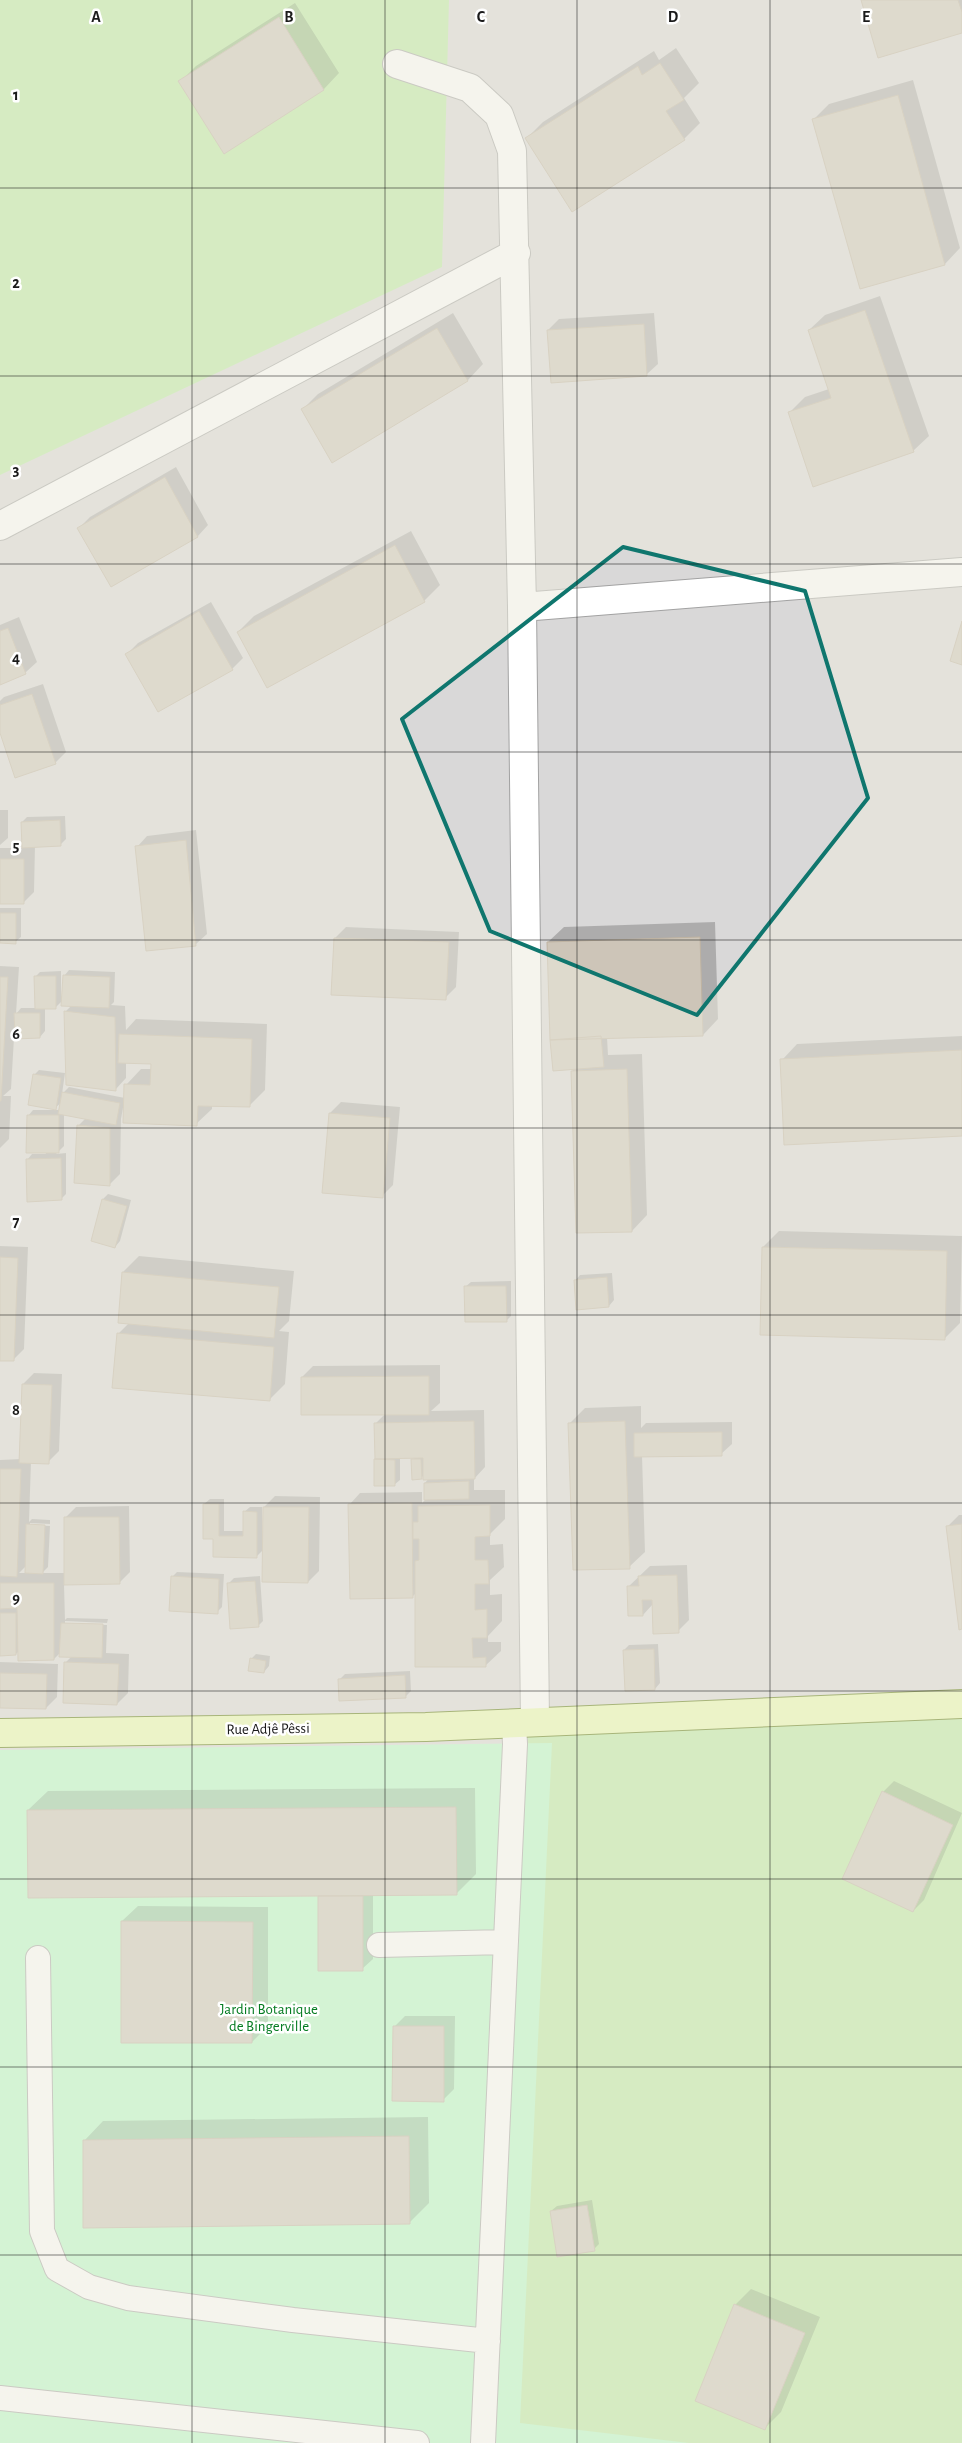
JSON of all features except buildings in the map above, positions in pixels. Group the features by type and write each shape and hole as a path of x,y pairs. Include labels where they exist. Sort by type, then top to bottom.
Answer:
{"street":[{"path":"397,64 470,88 499,115 512,151 516,253 522,607 525,1723"},
{"path":"0,526 516,253"},
{"path":"522,607 961,571"},
{"name":"Rue Adjê Pêssi","path":"0,1733 525,1723 962,1704"}],"lane":[{"path":"483,2443 515,1744 525,1723"},
{"path":"379,1945 506,1942"},
{"path":"38,1958 42,2231 57,2269 89,2286 128,2298 293,2320 488,2341"},
{"path":"0,2398 417,2443"}],"highlighted area":[{"path":"623,547 805,591 868,798 697,1015 490,931 402,719"}],"shaded area":[{"path":"0,0 962,0 962,2443 0,2443"}],"green space":[{"path":"0,0 449,0 442,267 0,475"},
{"path":"962,1706 962,2443 483,2443 517,1713"},
{"name":"Jardin Botanique de Bingerville","path":"552,1743 520,2423 689,2443 0,2443 0,1750"}]}
